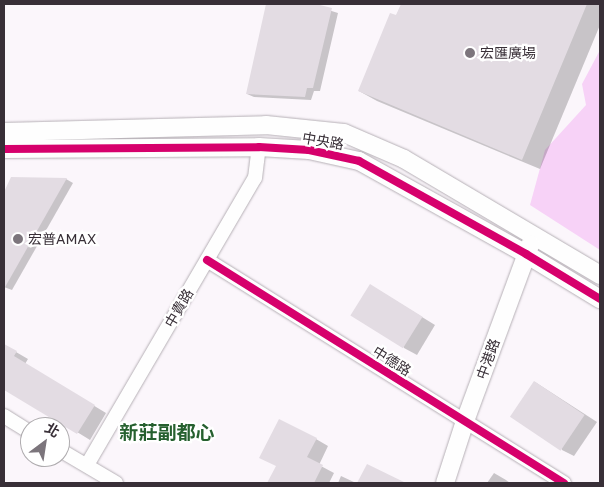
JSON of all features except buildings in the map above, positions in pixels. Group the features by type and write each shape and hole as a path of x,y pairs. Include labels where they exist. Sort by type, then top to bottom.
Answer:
{"street":[{"name":"中央路","path":"4,132 266,125 344,133 404,159 600,275"},
{"name":"中央路","path":"4,149 259,147 309,150 359,161 526,254 600,299"},
{"name":"中貴路","path":"87,465 255,178 259,147"},
{"name":"中港路","path":"445,483 465,421 533,235"},
{"name":"中德路","path":"207,260 564,483"},
{"path":"4,416 20,426"},
{"path":"70,456 116,483"}],"shaded area":[{"path":"600,50 600,250 530,205 545,150 586,105 582,84"}],"cycle path":[{"path":"4,149 259,147 309,150 359,161 526,254 600,299"},
{"path":"207,260 564,483"}],"place":[{"name":"宏匯廣場","path":"470,53"},
{"name":"宏普AMAX","path":"18,239"}],"district":[{"name":"新莊副都心","path":"167,432"}]}
